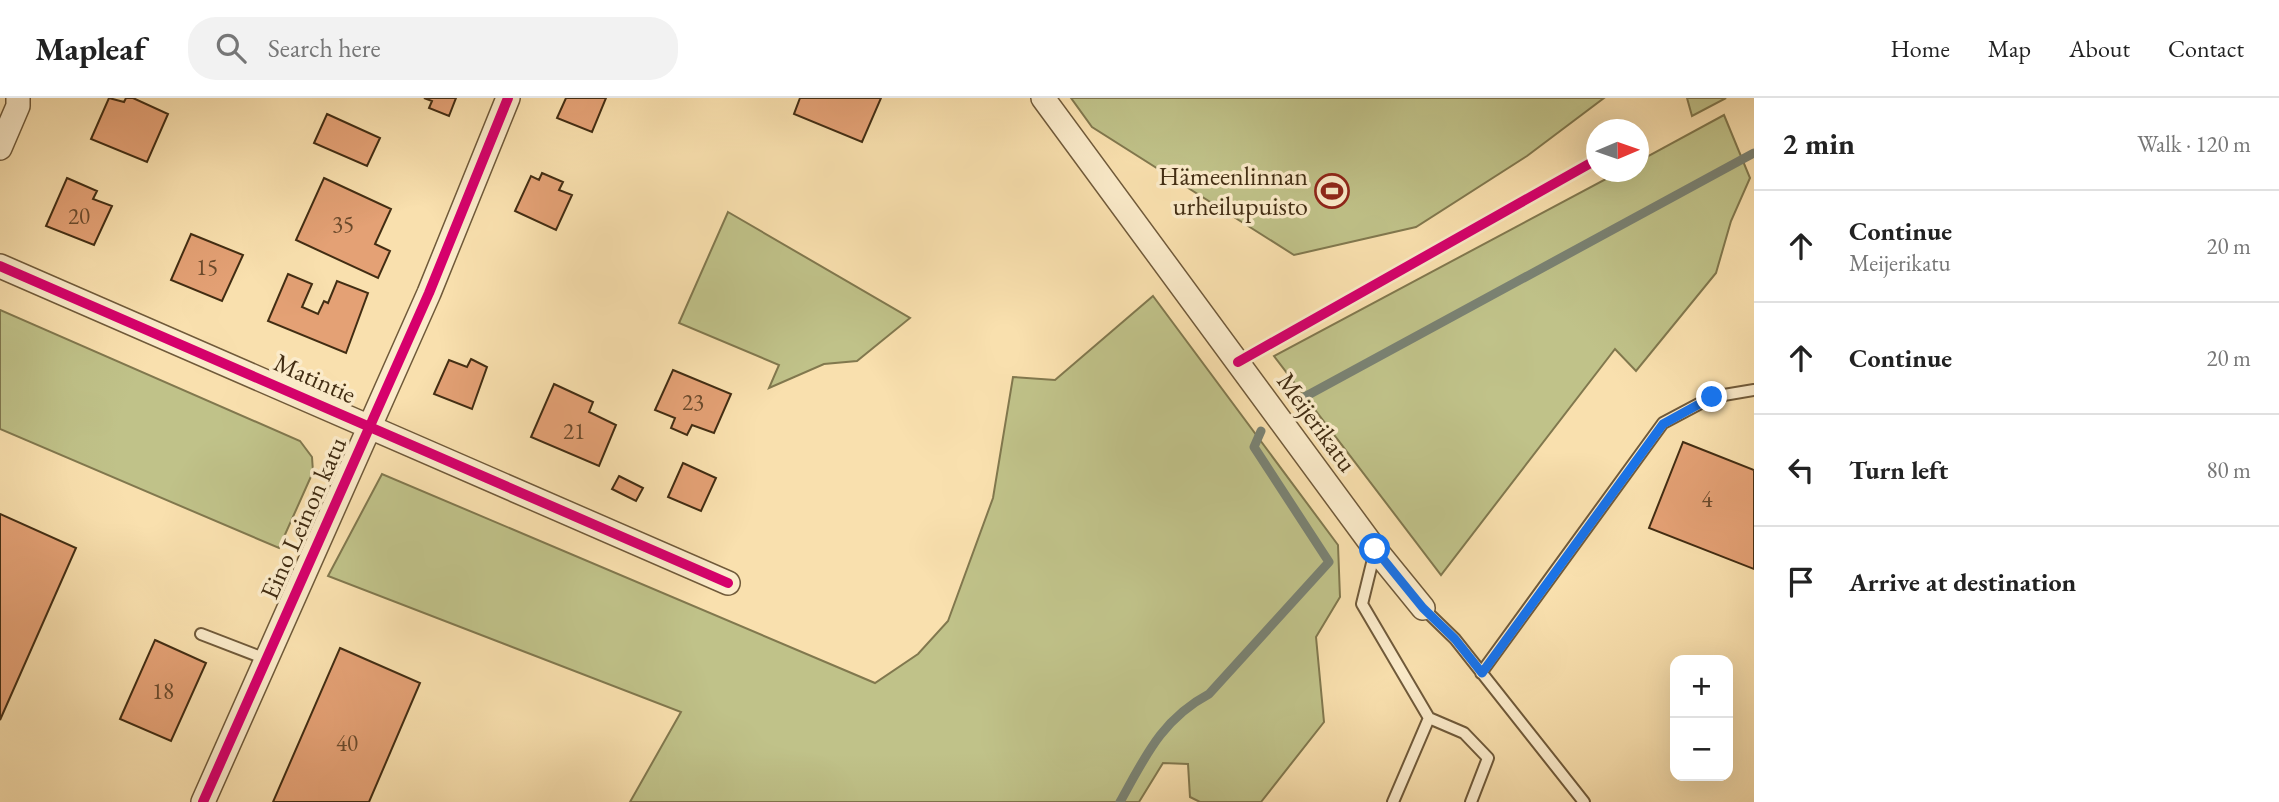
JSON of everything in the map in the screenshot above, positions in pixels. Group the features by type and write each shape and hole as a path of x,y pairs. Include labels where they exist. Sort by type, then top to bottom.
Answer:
{"street":[{"name":"Eino Leinon katu","path":"203,802 429,292 508,98"},
{"name":"Meijerikatu","path":"1043,98 1375,549 1423,608"},
{"path":"0,148 20,101"},
{"name":"Matintie","path":"0,266 727,583"}],"lane":[{"path":"1482,673 1663,424 1712,397 1754,390"},
{"path":"1375,549 1362,604 1429,718 1464,733 1488,758 1471,802"},
{"path":"1423,608 1455,639 1584,802"},
{"path":"201,634 266,659"},
{"path":"1393,802 1429,718"}],"green space":[{"name":"Hämeenlinnan urheilupuisto","path":"1071,98 1604,98 1527,156 1416,227 1294,255 1092,127"},
{"path":"1687,98 1726,98 1692,116"},
{"path":"1724,115 1750,178 1731,221 1716,273 1636,371 1615,349 1441,575 1274,356 1600,182 1649,182 1649,156"},
{"path":"728,212 910,318 857,361 824,364 769,388 779,365 679,323"},
{"path":"1153,296 1338,545 1340,597 1316,637 1324,722 1261,802 1200,802 1190,797 1188,764 1163,763 1139,802 630,802 681,712 328,576 382,474 875,683 918,654 948,621 993,498 1013,377 1055,380"},
{"path":"0,310 300,441 312,457 313,472 279,548 0,429"}],"building":[{"path":"109,98 124,102 126,98 133,98 168,114 147,162 91,139"},
{"path":"424,98 456,98 449,116 429,108 432,101"},
{"path":"566,98 606,98 592,132 557,118"},
{"path":"800,98 881,98 862,142 794,114"},
{"path":"327,114 380,138 367,166 314,143"},
{"path":"542,173 563,182 559,190 572,195 556,230 515,211 531,176 539,180"},
{"path":"67,178 97,191 93,199 112,206 94,245 46,226"},
{"path":"324,178 391,209 375,244 390,251 378,278 296,240"},
{"path":"191,234 243,255 222,301 171,280"},
{"path":"288,274 312,284 302,307 318,314 324,301 328,303 337,281 368,293 346,353 268,321"},
{"path":"471,359 487,367 472,409 434,394 449,360 467,367"},
{"path":"673,370 731,394 714,433 692,425 687,435 671,428 675,418 655,410"},
{"path":"554,384 593,402 589,412 616,425 599,466 531,437"},
{"path":"1683,442 1754,470 1754,569 1649,528"},
{"path":"683,463 716,478 701,511 668,497"},
{"path":"619,476 643,488 636,501 612,489"},
{"path":"0,514 76,548 0,720"},
{"path":"155,640 206,663 171,741 120,719"},
{"path":"340,648 420,683 369,802 273,802"}],"waterway":[{"path":"1297,401 1754,153"},
{"path":"1120,802 1156,740 1167,727 1209,694 1329,562 1254,447 1261,431"}],"cycle path":[{"path":"203,802 429,293 508,98"},
{"path":"1238,362 1586,166"},
{"path":"0,266 728,583"}],"place":[{"name":"Hämeenlinnan urheilupuisto","path":"1332,191"}],"route":[{"path":"1375,549 1423,608 1455,639 1482,673 1663,424 1712,397"}]}
